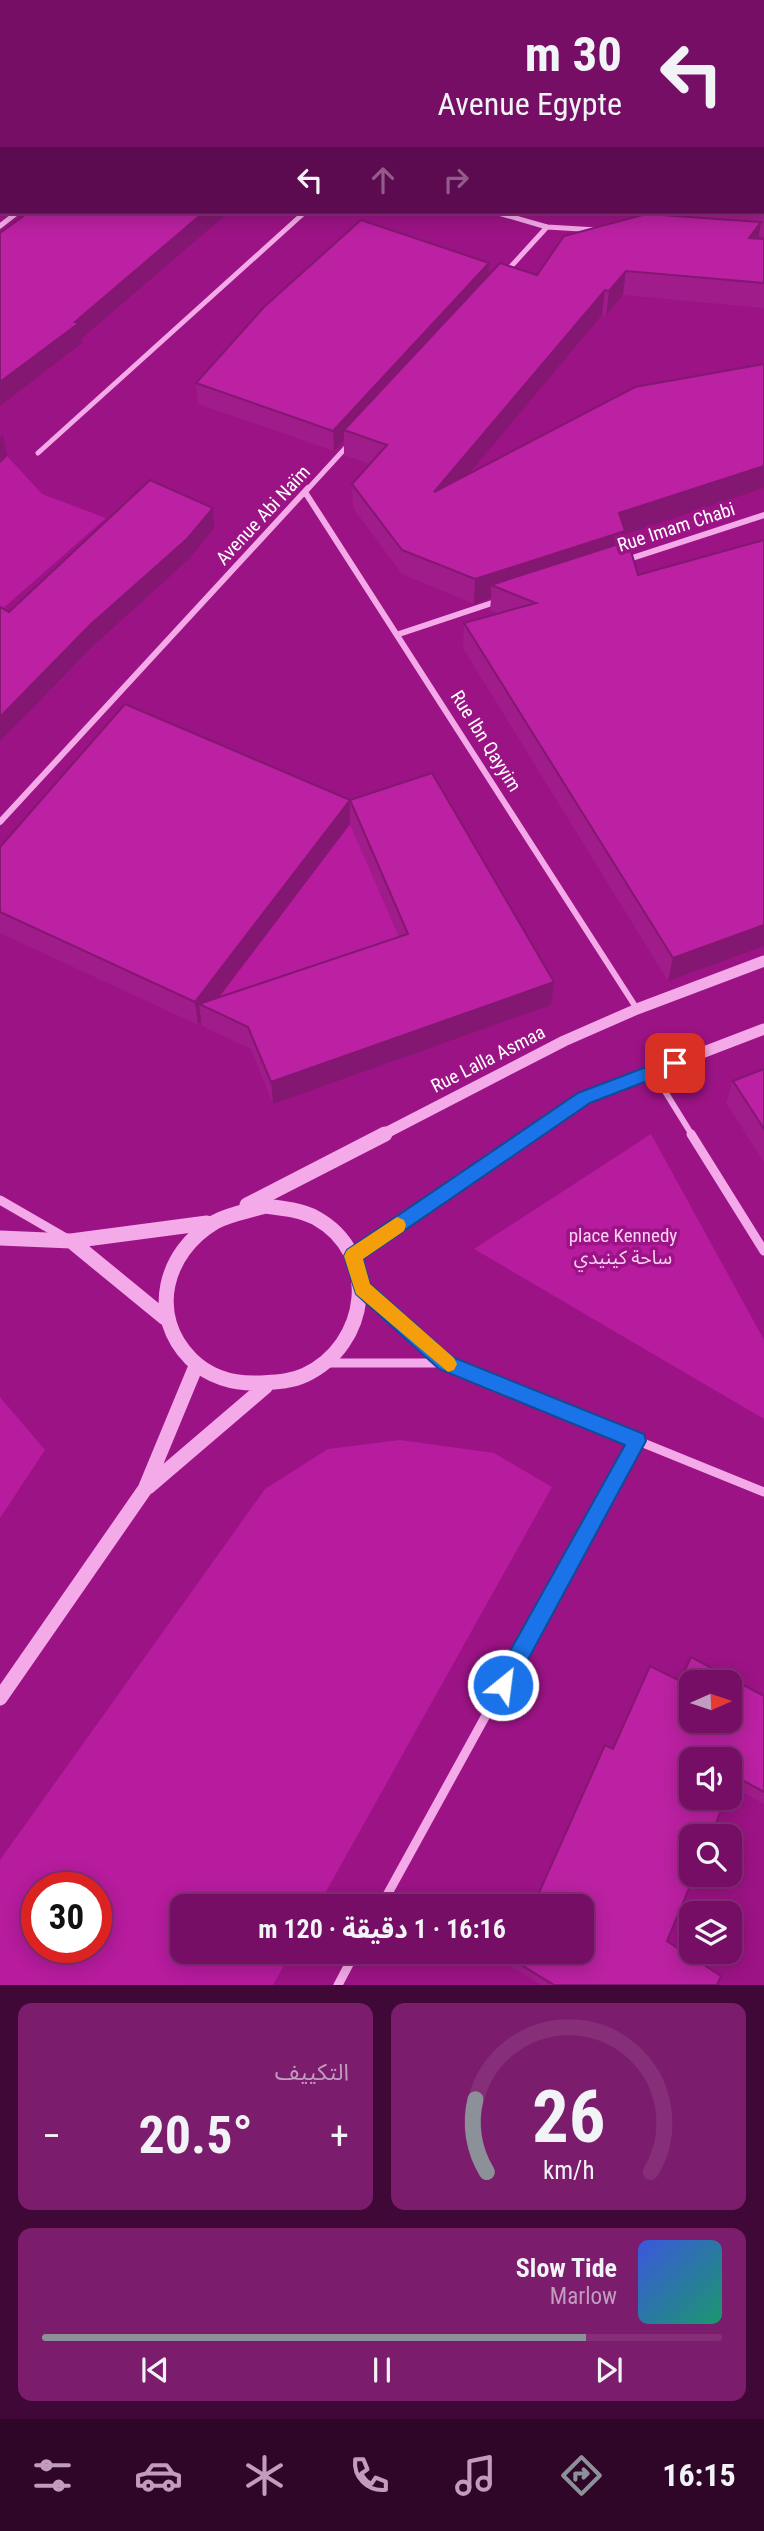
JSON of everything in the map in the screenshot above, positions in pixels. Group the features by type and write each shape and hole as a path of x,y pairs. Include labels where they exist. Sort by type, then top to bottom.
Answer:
{"street":[{"path":"0,226 15,214"},
{"path":"38,453 303,214"},
{"path":"502,214 547,227 602,231"},
{"path":"501,278 547,227"},
{"name":"Avenue Abi Naïm","path":"0,822 361,431"},
{"name":"Rue Ibn Qayyim","path":"305,492 399,634 637,1009"},
{"name":"Rue Imam Chabi","path":"621,561 764,515"},
{"path":"399,634 503,600"},
{"name":"Rue Lalla Asmaa","path":"238,1210 564,1041 637,1009 764,961"},
{"path":"353,1256 584,1098 764,1029"},
{"path":"653,1072 764,1251"},
{"path":"0,1200 71,1241 165,1318"},
{"path":"265,1206 292,1209 317,1219 338,1234 353,1256 362,1288 359,1316 346,1342 326,1363 298,1380 266,1387 241,1385 217,1378 196,1366 176,1345 165,1318 163,1291 171,1265 186,1241 208,1223 238,1210 265,1206"},
{"path":"0,1238 71,1241 208,1223"},
{"path":"362,1288 446,1363 764,1492"},
{"path":"326,1363 446,1363"},
{"path":"0,1698 145,1489 196,1366"},
{"path":"145,1489 266,1387"},
{"path":"389,1894 637,1441"},
{"path":"338,1985 349,1964"}],"green space":[{"path":"7,456 42,494 106,518 0,611 0,463"},
{"path":"350,824 408,957 235,1016 133,901 250,956"},
{"name":"place Kennedy ساحة كينيدي","path":"651,1134 764,1340 764,1419 474,1249"},
{"path":"0,1397 45,1450 0,1518"},
{"path":"400,1440 494,1453 552,1487 325,1894 170,1894 170,1964 285,1964 273,1985 0,1985 0,1860 265,1489 328,1449"}],"building":[{"path":"26,214 202,214 75,322 79,323 0,382 0,233"},
{"path":"646,214 761,222 749,238 764,239 764,283 626,271 609,291 605,290 434,492 635,387 764,364 764,466 619,513 625,531 475,579 402,550 352,484 387,445 344,430 500,263 537,275 564,236"},
{"path":"361,220 489,263 333,431 196,383 264,307"},
{"path":"150,480 213,508 187,539 90,625 0,717 0,607 9,612"},
{"path":"764,540 764,925 673,958 464,623 536,603 491,585 628,541 638,575"},
{"path":"125,704 350,800 195,1002 0,912 0,847"},
{"path":"432,773 554,982 271,1082 248,1027 199,1004 408,934 350,800"},
{"path":"764,1069 764,1129 733,1081"},
{"path":"691,1657 715,1670 685,1670"},
{"path":"650,1666 679,1680 679,1733 742,1733 742,1684 764,1696 764,1792 742,1780 742,1747 679,1747 679,1810 721,1810 716,1824 679,1824 679,1887 690,1887 684,1901 679,1901 679,1912 667,1941 679,1949 679,1964 702,1964 721,1976 717,1985 554,1985 520,1964 594,1964 594,1894 538,1894 605,1745 613,1749"}],"slow traffic":[{"path":"397,1225 353,1256 360,1271 362,1288 448,1364"}],"route":[{"path":"503,1685 637,1441 446,1363 362,1288 360,1271 353,1256 584,1098 675,1063"}]}
